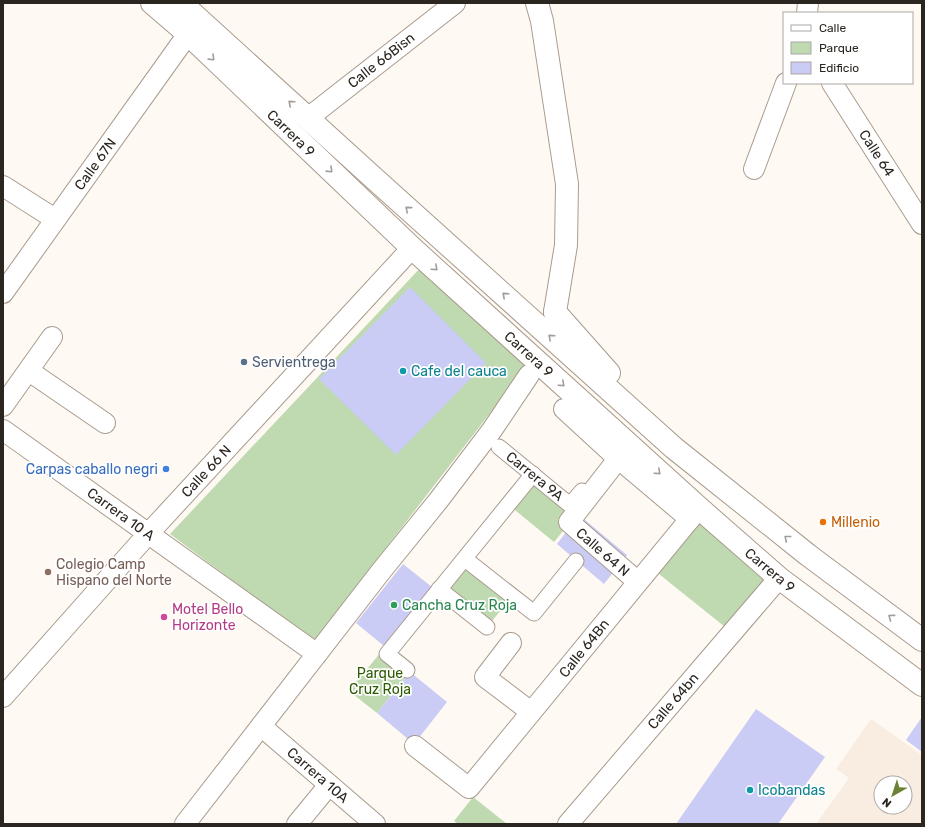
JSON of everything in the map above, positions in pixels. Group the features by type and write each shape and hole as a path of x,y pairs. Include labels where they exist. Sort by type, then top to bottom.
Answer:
{"main road":[{"name":"Carrera 9","path":"152,3 188,34 694,514 922,685"},
{"name":"Carrera 9","path":"181,3 674,448 808,555 922,640"},
{"path":"536,3 542,21 567,184 566,245 554,315 626,392 674,448"}],"street":[{"name":"Calle 66Bisn","path":"308,118 455,3"},
{"name":"Calle 67N","path":"3,293 188,34"},
{"path":"754,169 786,84"},
{"name":"Calle 64","path":"833,84 922,224"},
{"path":"3,186 56,219"},
{"name":"Calle 66 N","path":"3,697 148,534 412,248"},
{"path":"3,406 52,337"},
{"path":"29,371 105,423"},
{"path":"185,824 382,570 438,501 492,430 529,375"},
{"path":"564,409 615,456 694,514"},
{"name":"Carrera 10 A","path":"3,430 317,654"},
{"name":"Carrera 9A","path":"499,447 532,474 569,514"},
{"path":"569,514 615,456"},
{"path":"407,670 387,654 532,474"},
{"name":"Calle 64 N","path":"569,514 638,582"},
{"name":"Calle 64Bn","path":"415,746 469,788 694,514"},
{"path":"465,559 534,613 576,561"},
{"name":"Calle 64bn","path":"568,824 779,578"},
{"path":"440,589 487,627"},
{"path":"511,642 485,677 531,712"},
{"name":"Carrera 10A","path":"261,726 375,824"},
{"path":"297,824 329,785"}],"shaded area":[{"path":"871,719 922,755 922,824 816,824 849,778 836,769"}],"green space":[{"path":"423,265 528,364 314,641 170,534"},
{"path":"533,478 577,514 554,542 510,506"},
{"path":"699,514 771,579 730,631 654,570"},
{"path":"465,561 511,597 489,625 442,589"},
{"name":"Parque Cruz Roja","path":"381,652 408,674 377,713 349,691"},
{"path":"473,797 507,824 458,824 454,821"}],"building":[{"name":"Cafe del cauca","path":"410,287 486,363 396,455 319,379"},
{"path":"579,515 627,555 604,584 557,544"},
{"name":"Cancha Cruz Roja","path":"403,564 432,587 384,646 356,623"},
{"path":"410,672 447,702 414,744 377,713"},
{"name":"Icobandas","path":"756,709 825,757 778,824 676,824"},
{"path":"922,717 922,752 906,740"}],"place":[{"name":"Servientrega","path":"244,362"},
{"name":"Cafe del cauca","path":"403,371"},
{"name":"Carpas caballo negri","path":"166,469"},
{"name":"Millenio","path":"823,522"},
{"name":"Colegio Camp Hispano del Norte","path":"48,572"},
{"name":"Cancha Cruz Roja","path":"394,605"},
{"name":"Motel Bello Horizonte","path":"164,617"},
{"name":"Icobandas","path":"750,790"}]}
